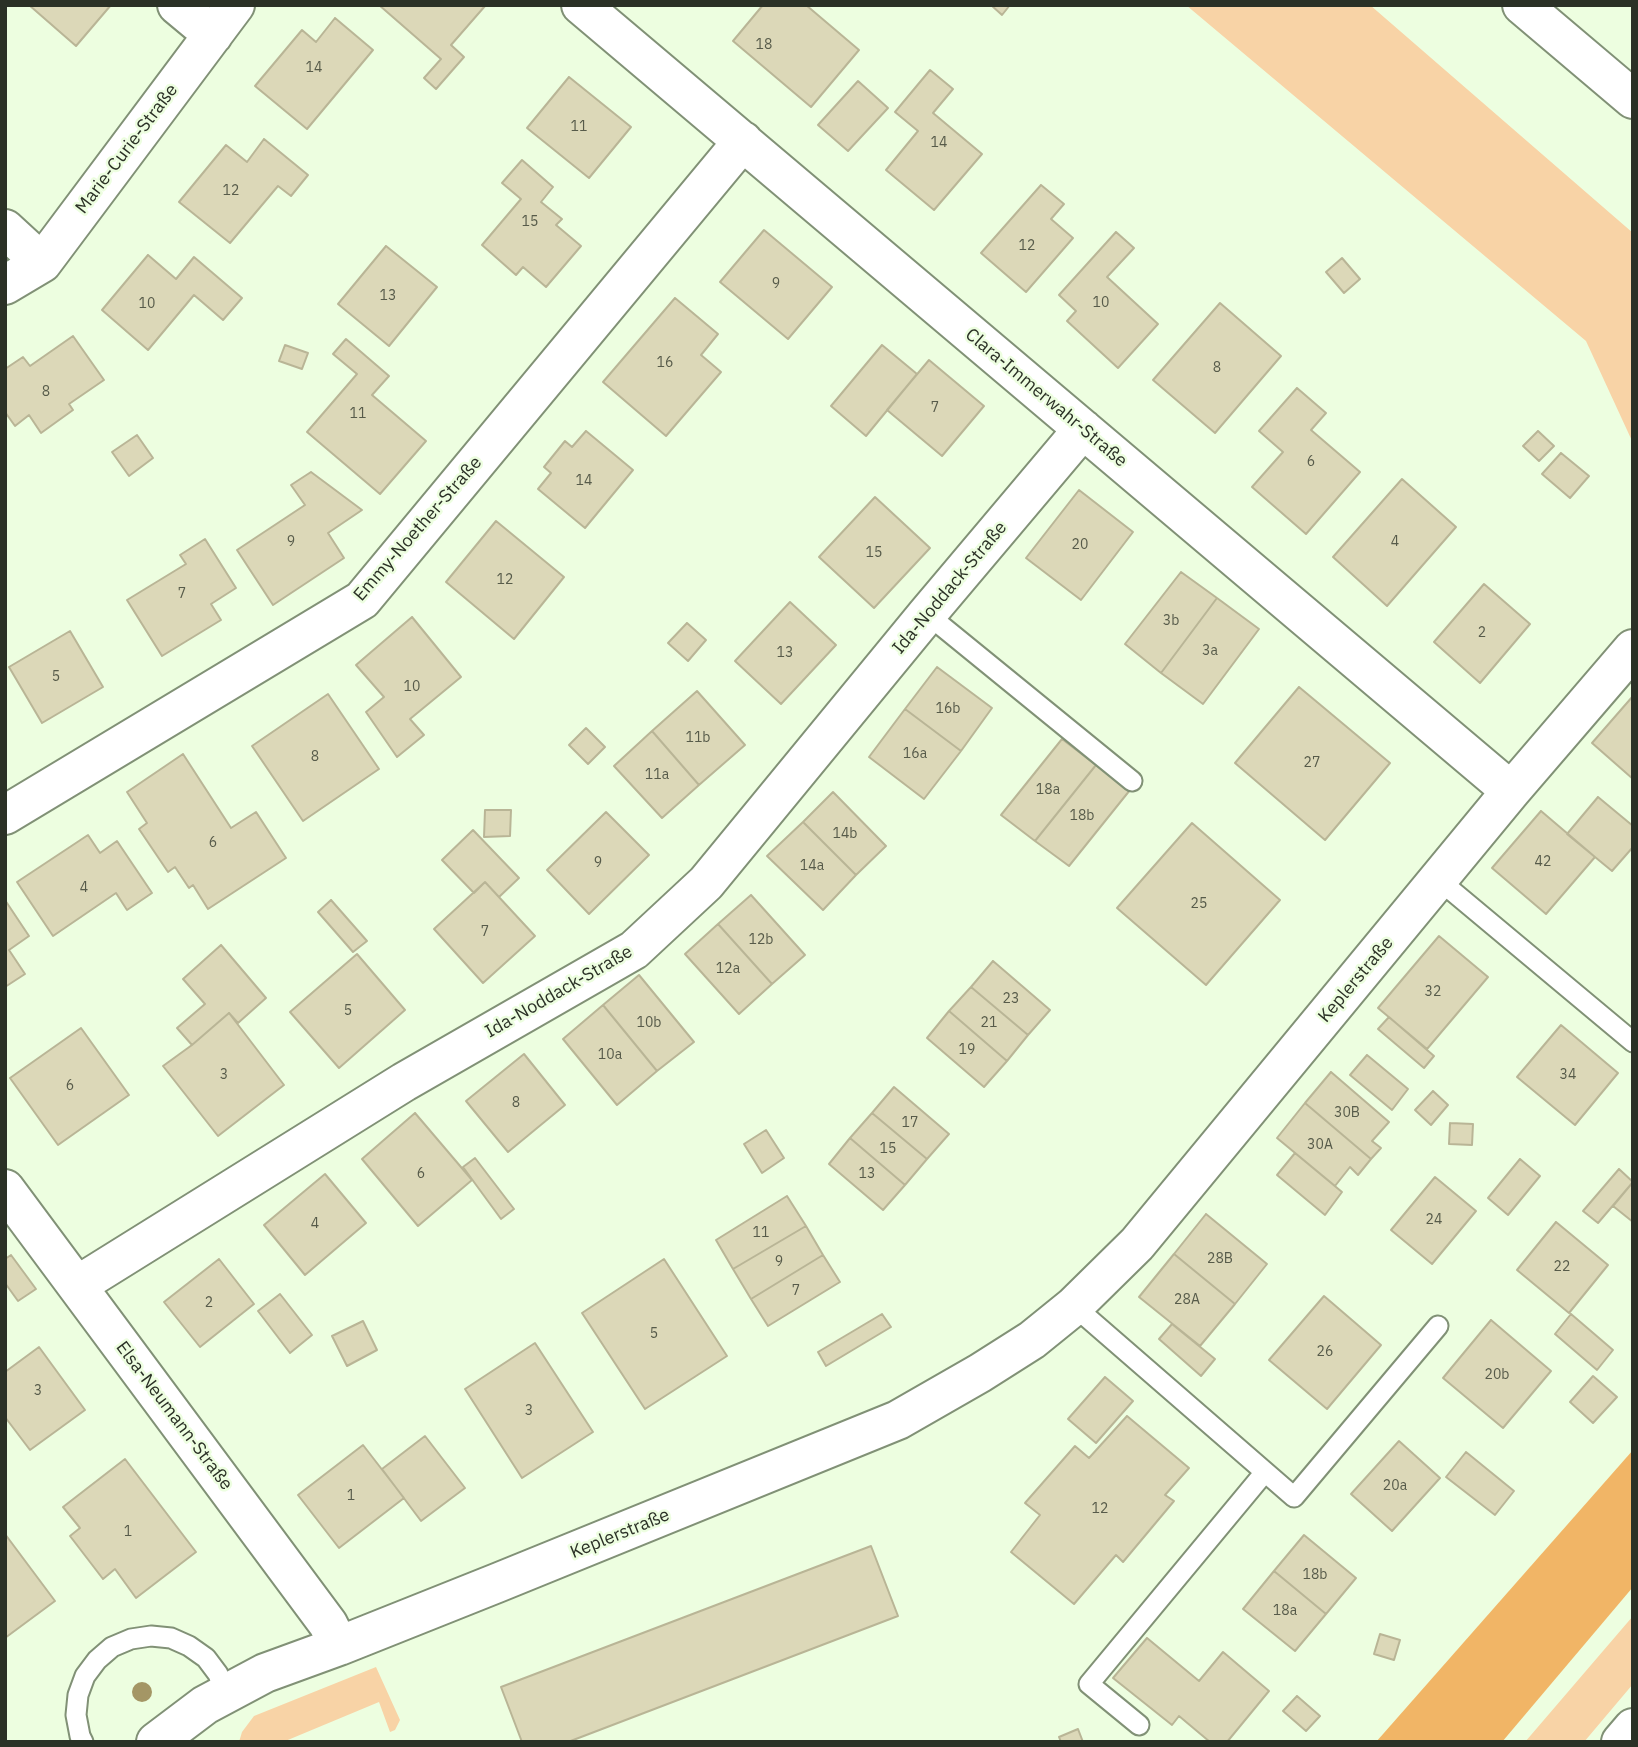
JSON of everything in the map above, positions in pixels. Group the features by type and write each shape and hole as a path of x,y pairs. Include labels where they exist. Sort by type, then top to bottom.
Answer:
{"main road":[{"path":"177,5 213,35"},
{"name":"Marie-Curie-Straße","path":"5,285 42,263 236,5"},
{"name":"Clara-Immerwahr-Straße","path":"581,5 1511,791"},
{"path":"1522,5 1633,99"},
{"name":"Emmy-Noether-Straße","path":"5,815 362,600 743,141"},
{"path":"5,229 42,263"},
{"name":"Ida-Noddack-Straße","path":"78,1285 404,1082 634,950 706,883 1083,429"},
{"name":"Keplerstraße","path":"156,1742 205,1705 265,1673 664,1517 898,1420 1032,1340 1074,1306 1137,1244 1511,791 1633,649"},
{"name":"Elsa-Neumann-Straße","path":"5,1189 328,1624 339,1646"},
{"path":"1621,1742 1633,1728"}],"lane":[{"path":"928,614 1132,781"},
{"path":"1439,880 1633,1042"},
{"path":"1074,1306 1294,1497 1438,1325"},
{"path":"1139,1725 1089,1684 1265,1472"},
{"path":"83,1742 76,1715 78,1695 85,1676 97,1660 112,1647 131,1639 151,1636 171,1639 189,1646 206,1658 218,1674 225,1693"}],"shaded area":[{"path":"1186,5 1370,5 1633,233 1633,443 1586,341"},
{"path":"1633,1450 1633,1587 1502,1742 1376,1742"},
{"path":"1633,1616 1633,1684 1584,1742 1525,1742"},
{"path":"376,1667 400,1720 395,1730 390,1732 379,1702 283,1742 239,1742 242,1732 254,1716"}],"building":[{"path":"29,5 111,5 76,46"},
{"path":"379,5 485,6 451,45 464,57 436,89 424,78 441,59"},
{"path":"763,5 806,5 859,50 811,107 733,41"},
{"path":"991,5 1010,5 1002,15"},
{"path":"335,18 373,50 307,129 255,86 302,30 316,42"},
{"path":"930,70 953,89 933,113 982,154 934,210 886,170 918,131 895,112"},
{"path":"569,77 631,127 589,178 527,128"},
{"path":"858,81 888,108 848,151 818,125"},
{"path":"264,139 308,175 291,196 278,186 230,243 179,202 226,145 247,162"},
{"path":"522,160 553,187 541,202 562,219 556,225 581,246 546,287 523,267 516,275 482,245 521,199 502,183"},
{"path":"1041,185 1064,204 1051,219 1073,238 1026,292 981,253"},
{"path":"764,230 832,287 788,339 720,282"},
{"path":"1116,232 1134,248 1107,277 1158,324 1118,368 1067,321 1076,311 1059,295"},
{"path":"386,246 437,287 389,346 338,304"},
{"path":"148,255 176,279 194,257 242,298 223,320 194,295 148,350 102,310"},
{"path":"1342,258 1360,279 1344,293 1326,272"},
{"path":"675,298 718,334 701,355 721,372 666,436 603,382"},
{"path":"1220,303 1281,356 1215,433 1153,380"},
{"path":"73,336 104,380 69,404 73,410 41,433 29,415 15,426 5,412 5,369 23,357 30,366"},
{"path":"346,339 389,376 372,395 426,441 380,494 307,432 357,374 333,354"},
{"path":"285,345 308,353 302,369 279,361"},
{"path":"882,345 917,374 866,436 831,406"},
{"path":"929,360 984,406 942,456 887,410"},
{"path":"1297,388 1326,413 1311,430 1360,472 1306,534 1252,487 1283,452 1259,431"},
{"path":"586,431 633,470 585,528 538,489 551,473 544,467 565,441 572,447"},
{"path":"1538,431 1554,446 1539,461 1523,446"},
{"path":"137,435 153,458 129,476 112,452"},
{"path":"1561,453 1589,476 1570,498 1542,474"},
{"path":"311,472 362,510 328,533 344,558 273,605 237,550 305,505 291,485"},
{"path":"1402,479 1456,527 1387,606 1333,557"},
{"path":"1079,490 1133,532 1081,600 1026,558"},
{"path":"875,497 930,548 874,608 819,557"},
{"path":"496,521 564,577 514,639 446,582"},
{"path":"205,539 236,588 211,604 221,620 162,656 127,600 186,564 180,555"},
{"path":"1181,572 1217,598 1161,673 1125,644"},
{"path":"1484,584 1530,624 1480,683 1434,642"},
{"path":"1217,598 1259,629 1203,704 1161,673"},
{"path":"790,602 836,645 781,704 735,661"},
{"path":"412,617 461,677 410,719 424,735 397,757 366,712 384,697 356,665"},
{"path":"687,623 706,640 688,661 668,643"},
{"path":"70,631 103,687 42,723 9,667"},
{"path":"937,667 992,708 961,751 905,709"},
{"path":"1299,687 1390,763 1325,840 1235,763"},
{"path":"697,691 745,745 699,785 652,731"},
{"path":"328,694 379,769 303,821 252,746"},
{"path":"1633,696 1633,779 1592,743"},
{"path":"905,709 961,751 924,799 869,757"},
{"path":"586,728 605,747 588,764 569,745"},
{"path":"652,731 699,785 662,818 614,766"},
{"path":"1062,739 1096,765 1035,841 1001,815"},
{"path":"183,754 231,828 256,812 286,858 208,909 193,885 189,888 175,867 168,872 139,829 147,823 127,792"},
{"path":"1096,765 1130,790 1069,866 1035,841"},
{"path":"833,792 886,846 856,875 803,822"},
{"path":"1598,797 1633,826 1633,847 1612,871 1567,834"},
{"path":"485,810 511,810 510,836 484,837"},
{"path":"1541,811 1595,857 1546,914 1492,868"},
{"path":"606,812 649,855 589,914 547,870"},
{"path":"803,822 856,875 823,910 767,856"},
{"path":"1192,823 1280,900 1206,985 1117,908"},
{"path":"473,830 519,878 499,897 485,882 474,893 442,860"},
{"path":"88,835 100,853 117,841 152,893 127,910 116,893 53,936 17,882"},
{"path":"485,882 535,936 483,983 434,929"},
{"path":"751,895 805,955 772,984 718,924"},
{"path":"5,900 29,936 9,950 25,974 5,987"},
{"path":"331,900 367,941 353,952 318,912"},
{"path":"718,924 772,984 739,1014 685,954"},
{"path":"1439,936 1488,977 1427,1049 1378,1008"},
{"path":"221,945 266,998 238,1023 229,1013 192,1045 177,1028 205,1004 183,979"},
{"path":"357,954 405,1010 339,1068 290,1012"},
{"path":"993,961 1050,1010 1028,1035 971,987"},
{"path":"639,975 694,1042 657,1071 603,1005"},
{"path":"971,987 1028,1035 1007,1061 949,1011"},
{"path":"603,1005 657,1071 617,1105 563,1039"},
{"path":"949,1011 1007,1061 984,1087 927,1038"},
{"path":"229,1013 284,1085 218,1136 163,1066"},
{"path":"1389,1017 1434,1056 1424,1068 1378,1029"},
{"path":"1561,1025 1618,1073 1575,1125 1517,1077"},
{"path":"81,1028 129,1095 58,1145 10,1078"},
{"path":"524,1054 565,1105 508,1152 466,1101"},
{"path":"1367,1055 1408,1089 1392,1110 1350,1075"},
{"path":"1331,1072 1389,1122 1372,1141 1381,1148 1371,1159 1305,1103"},
{"path":"894,1087 949,1134 927,1159 872,1113"},
{"path":"1433,1091 1448,1105 1431,1125 1415,1110"},
{"path":"1305,1103 1371,1159 1358,1175 1350,1167 1335,1186 1277,1138"},
{"path":"415,1113 472,1180 418,1226 362,1159"},
{"path":"872,1113 927,1159 905,1185 850,1138"},
{"path":"1450,1123 1473,1124 1472,1145 1449,1144"},
{"path":"766,1130 784,1158 762,1173 744,1144"},
{"path":"850,1138 905,1185 883,1210 829,1164"},
{"path":"1295,1153 1342,1192 1325,1215 1277,1175"},
{"path":"475,1158 514,1209 501,1219 463,1167"},
{"path":"1520,1159 1540,1176 1508,1215 1488,1198"},
{"path":"1619,1169 1633,1182 1598,1223 1583,1211"},
{"path":"325,1174 366,1223 305,1275 264,1225"},
{"path":"1435,1177 1476,1211 1432,1264 1391,1230"},
{"path":"1633,1182 1633,1222 1613,1206"},
{"path":"787,1196 806,1226 733,1269 716,1240"},
{"path":"1206,1214 1267,1264 1235,1304 1174,1254"},
{"path":"1556,1222 1608,1265 1569,1313 1517,1270"},
{"path":"806,1226 823,1255 751,1299 733,1269"},
{"path":"1174,1254 1235,1304 1200,1346 1139,1297"},
{"path":"11,1255 36,1289 18,1301 5,1283 5,1259"},
{"path":"823,1255 840,1282 768,1326 751,1299"},
{"path":"219,1259 254,1304 200,1347 164,1302"},
{"path":"664,1259 727,1356 645,1409 582,1313"},
{"path":"280,1294 312,1335 290,1353 258,1311"},
{"path":"1324,1296 1381,1345 1327,1409 1269,1360"},
{"path":"882,1314 891,1327 826,1366 818,1352"},
{"path":"1571,1314 1613,1350 1597,1370 1555,1334"},
{"path":"1491,1320 1551,1371 1503,1428 1443,1378"},
{"path":"363,1321 377,1350 347,1366 332,1336"},
{"path":"1172,1324 1215,1359 1201,1376 1159,1339"},
{"path":"535,1343 593,1432 522,1478 465,1389"},
{"path":"39,1347 85,1410 30,1450 5,1417 5,1372"},
{"path":"1593,1376 1617,1397 1593,1423 1570,1402"},
{"path":"1105,1377 1133,1401 1096,1443 1068,1419"},
{"path":"1127,1416 1189,1468 1165,1495 1174,1501 1123,1562 1116,1555 1074,1604 1011,1552 1040,1515 1025,1503 1075,1446 1089,1458"},
{"path":"425,1436 465,1488 421,1521 382,1469"},
{"path":"1399,1441 1440,1478 1392,1531 1351,1494"},
{"path":"363,1445 404,1498 339,1548 298,1495"},
{"path":"1466,1452 1514,1491 1495,1515 1446,1477"},
{"path":"125,1459 196,1552 136,1598 115,1569 103,1579 70,1536 80,1528 63,1507"},
{"path":"5,1534 55,1601 5,1638"},
{"path":"1304,1535 1356,1578 1326,1614 1274,1571"},
{"path":"871,1546 898,1616 568,1742 522,1742 501,1687"},
{"path":"1274,1571 1326,1614 1295,1651 1243,1609"},
{"path":"1380,1634 1400,1640 1394,1660 1374,1654"},
{"path":"1147,1638 1199,1681 1223,1652 1269,1691 1227,1742 1210,1742 1179,1716 1172,1725 1113,1678"},
{"path":"1297,1696 1320,1716 1306,1731 1283,1711"},
{"path":"1078,1729 1083,1742 1061,1742 1059,1737"}]}
